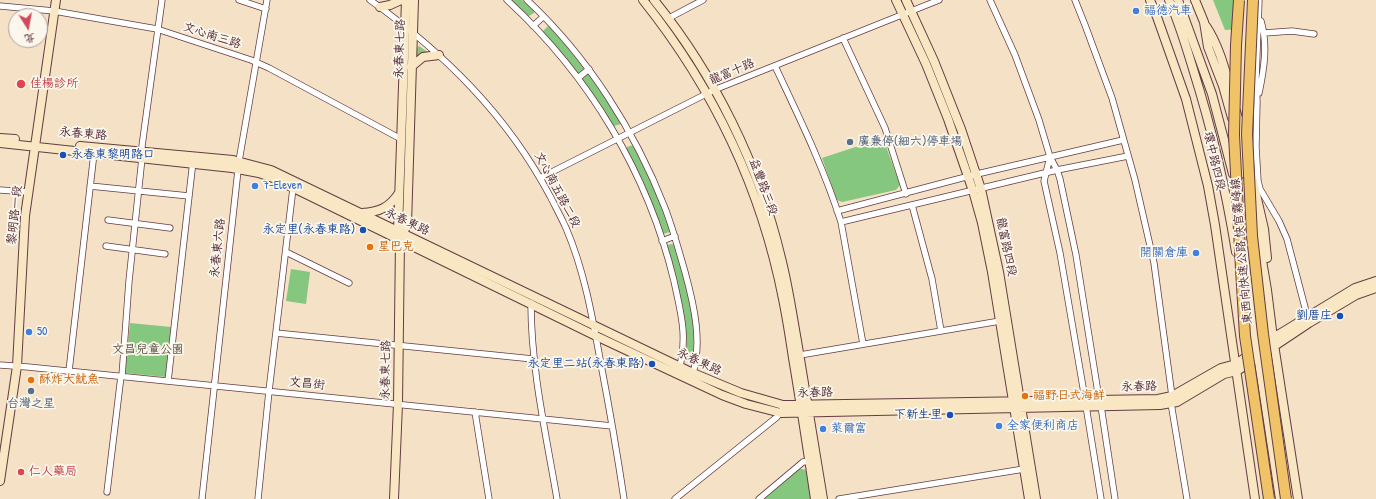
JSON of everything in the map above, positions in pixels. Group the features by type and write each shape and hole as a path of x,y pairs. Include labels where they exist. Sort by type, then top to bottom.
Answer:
{"highway":[{"name":"東西向快速公路 快官霧峰線","path":"1239,0 1236,45 1234,135 1245,336 1270,499"},
{"name":"東西向快速公路 快官霧峰線","path":"1253,0 1247,134 1252,236 1264,342 1286,499"}],"street":[{"name":"黎明路一段","path":"0,481 2,451 17,366 25,216 56,0"},
{"path":"107,492 121,376 142,146 162,0"},
{"path":"239,0 266,9"},
{"name":"永春東六路","path":"202,499 238,165 267,0"},
{"name":"文心南五路二段","path":"370,0 413,32 439,55 470,85 503,122 540,178 566,228 581,270 594,326 624,499"},
{"path":"380,7 390,5 401,0"},
{"name":"永春東七路","path":"394,499 399,346 400,139 406,0"},
{"name":"永春東七路","path":"400,235 407,224 414,0"},
{"path":"507,0 533,26 588,91 618,138 649,201 673,280 684,334 683,356 679,370"},
{"path":"527,0 589,69 643,157 675,236 690,289 697,333 696,360 692,377"},
{"name":"益豐路三段","path":"643,0 669,33 711,92 738,136 765,201 782,258 790,297 800,355 805,409"},
{"name":"益豐路三段","path":"654,0 669,18 695,58 742,163 765,226 784,299 805,409"},
{"path":"669,18 702,0"},
{"name":"龍富路四段","path":"896,0 973,175"},
{"name":"龍富路四段","path":"906,0 934,62 961,129 999,272 1029,499"},
{"name":"龍富十路","path":"540,178 711,92 939,0"},
{"path":"990,0 1025,81 1050,157 1057,170 1076,254 1115,499"},
{"path":"1075,0 1112,98 1135,180 1154,263 1171,400 1187,499"},
{"name":"環中路四段","path":"1150,0 1186,99 1208,186 1216,225 1255,499"},
{"name":"環中路四段","path":"1169,0 1192,66 1215,143 1228,201 1280,499"},
{"name":"環中路四段","path":"1178,0 1212,94 1225,141 1238,199 1270,499"},
{"path":"1195,0 1204,22 1208,47 1223,86 1237,132 1258,235 1298,499"},
{"path":"1259,0 1260,17 1256,79 1256,147 1258,181 1260,189 1279,221 1286,239 1309,320"},
{"name":"文心南三路","path":"0,6 54,11 157,29 257,62 400,139"},
{"path":"533,26 543,17"},
{"path":"1257,101 1265,58 1264,33 1260,17"},
{"path":"1264,33 1292,31 1314,34"},
{"path":"843,38 885,128 906,194"},
{"path":"412,67 423,57 439,55"},
{"path":"774,66 821,165 841,222 863,344"},
{"path":"578,78 589,69"},
{"name":"永春東路","path":"0,138 94,153 142,155"},
{"path":"837,211 906,194 973,175 1124,140"},
{"name":"永春東路","path":"0,143 36,144 193,160 271,170 362,213 400,235 596,336 679,370"},
{"path":"69,371 94,153"},
{"path":"841,222 1057,170 1128,156"},
{"path":"1050,157 1044,180 1060,253 1101,499"},
{"path":"168,381 193,160"},
{"name":"永春東路","path":"238,165 400,235 594,326 736,401 782,409"},
{"path":"90,186 189,196"},
{"path":"258,499 293,188"},
{"path":"0,190 28,192"},
{"name":"龍富路四段","path":"977,190 1000,321 1036,499"},
{"path":"362,213 377,211 385,208 395,200 399,192"},
{"path":"912,205 932,279 941,331"},
{"path":"108,220 170,228"},
{"path":"662,241 675,236"},
{"path":"106,246 165,254"},
{"path":"286,252 349,282"},
{"name":"永春路","path":"782,409 1085,403 1160,405 1171,400 1177,402 1236,367 1309,320 1355,288 1376,281"},
{"name":"永春路","path":"1309,320 1356,295 1376,288"},
{"path":"531,303 533,359 557,499"},
{"path":"800,355 1000,321"},
{"path":"276,334 533,359"},
{"name":"文昌街","path":"0,365 612,426"},
{"path":"675,499 756,435 777,417 782,409"},
{"path":"805,409 809,461 815,499"},
{"path":"805,409 823,499"},
{"path":"475,412 489,499"},
{"path":"759,499 803,462 809,461"},
{"path":"839,499 1024,469"}],"green space":[{"path":"511,0 522,0 534,10 534,13 527,16"},
{"path":"1213,0 1243,0 1240,29 1225,30"},
{"path":"548,26 552,28 584,68 584,70 578,74 544,33 543,31"},
{"path":"419,46 429,53 416,58 417,48"},
{"path":"589,74 621,124 614,126 582,79 582,77"},
{"path":"883,138 900,185 896,190 842,202 837,200 822,158"},
{"path":"633,145 657,194 671,231 670,232 663,234 643,181 626,149 627,147"},
{"path":"667,245 675,245 690,302 694,332 693,361 687,358 686,333 682,307"},
{"path":"291,269 310,272 306,304 286,301"},
{"name":"文昌兒童公園","path":"130,323 171,327 166,377 125,373"},
{"path":"799,469 806,470 807,472 811,499 764,499"}],"place":[{"name":"福德汽車","path":"1136,11"},
{"name":"佳楊診所","path":"21,84"},
{"name":"廣兼停(細六)停車場","path":"850,142"},
{"name":"永春東黎明路口","path":"63,155"},
{"name":"7-Eleven","path":"255,186"},
{"name":"永定里(永春東路)","path":"363,230"},
{"name":"星巴克","path":"370,247"},
{"name":"開關倉庫","path":"1196,253"},
{"name":"劉厝庄","path":"1340,316"},
{"name":"50","path":"29,332"},
{"name":"永定里二站(永春東路)","path":"652,364"},
{"name":"酥炸大魷魚","path":"31,380"},
{"name":"台灣之星","path":"31,391"},
{"name":"福野日式海鮮","path":"1025,396"},
{"name":"下新生里","path":"950,415"},
{"name":"全家便利商店","path":"999,426"},
{"name":"萊爾富","path":"823,429"},
{"name":"仁人藥局","path":"21,472"}]}
